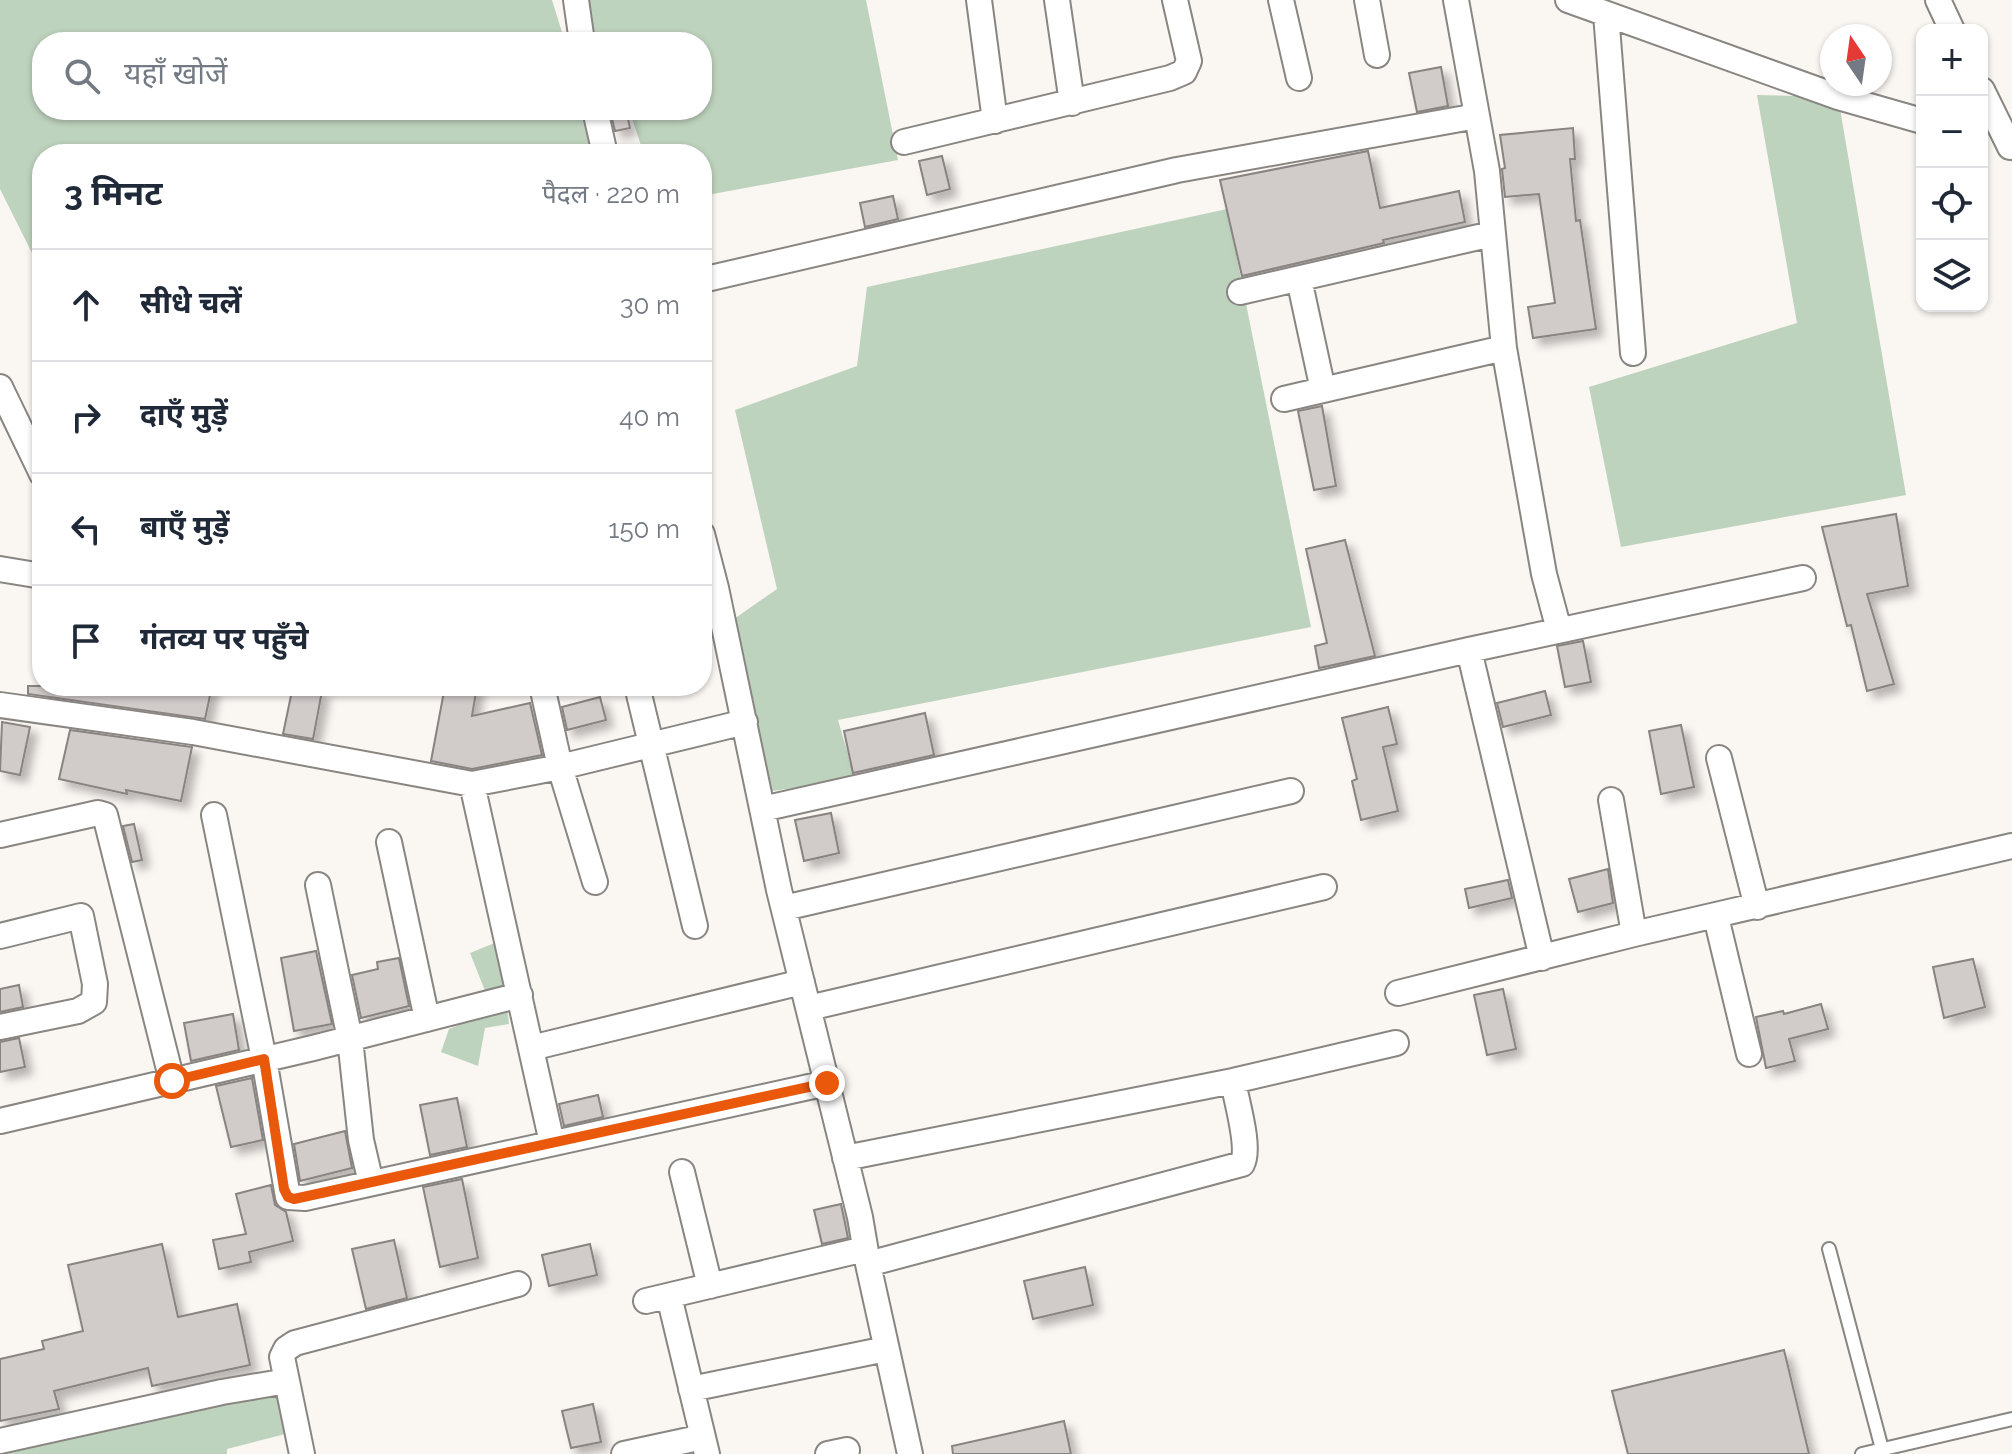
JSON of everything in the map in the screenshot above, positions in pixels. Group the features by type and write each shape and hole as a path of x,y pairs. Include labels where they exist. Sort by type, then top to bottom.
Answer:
{"street":[{"path":"576,0 581,32"},
{"path":"979,0 995,121"},
{"path":"1057,0 1072,103"},
{"path":"904,142 1072,103 1184,72 1189,61 1175,0"},
{"path":"1281,0 1299,78"},
{"path":"1367,0 1377,55"},
{"path":"1456,0 1487,171 1504,348 1544,574 1559,630"},
{"path":"1568,0 1838,97 1916,119"},
{"path":"1938,0 1949,24"},
{"path":"1606,14 1633,353"},
{"path":"1985,96 2011,147"},
{"path":"712,278 1177,170 1477,116"},
{"path":"597,120 603,144"},
{"path":"1988,141 2011,147"},
{"path":"1240,292 1492,234"},
{"path":"1299,279 1323,390"},
{"path":"1284,399 1504,348"},
{"path":"0,387 32,453"},
{"path":"0,569 32,574"},
{"path":"762,809 1803,578"},
{"path":"712,592 745,722 784,908 845,1158 910,1454"},
{"path":"1469,650 1542,958"},
{"path":"544,696 560,767 595,882"},
{"path":"640,696 695,926"},
{"path":"0,705 193,732 472,784 560,767 745,722"},
{"path":"1719,758 1757,907"},
{"path":"472,784 552,1143"},
{"path":"784,908 1291,791"},
{"path":"1611,800 1634,934"},
{"path":"0,835 98,813 105,815 172,1081"},
{"path":"214,815 264,1059 288,1197 305,1198 827,1083"},
{"path":"389,842 427,1019"},
{"path":"1398,993 1634,934 2012,846"},
{"path":"318,885 350,1039 361,1140 371,1183"},
{"path":"809,1008 1324,887"},
{"path":"0,936 81,916 95,984 94,1002 88,1007 0,1027"},
{"path":"1716,917 1749,1054"},
{"path":"531,1048 802,982"},
{"path":"0,1121 350,1039 520,995"},
{"path":"845,1158 1233,1081 1396,1043"},
{"path":"624,1454 705,1446 691,1389 658,1299 866,1256 1242,1164 1245,1147 1233,1081"},
{"path":"682,1172 710,1286"},
{"path":"302,1454 282,1357 286,1349 295,1343 518,1284"},
{"path":"691,1389 886,1349"},
{"path":"0,1441 222,1392 287,1381"}],"lane":[{"path":"1829,1249 1882,1449"},
{"path":"1862,1454 2012,1419"}],"green space":[{"path":"0,0 552,0 562,32 32,32 32,120 590,120 597,144 32,144 32,253 0,189"},
{"path":"571,0 866,0 898,160 712,194 712,144 641,144 632,120 712,120 712,32 576,32"},
{"path":"1757,95 1838,97 1906,495 1621,547 1589,387 1797,323"},
{"path":"1227,209 1311,627 838,720 855,779 759,793 724,626 777,589 735,410 857,366 867,287"},
{"path":"514,935 506,997 509,1024 485,1028 478,1066 441,1052 449,1029 493,1011 470,953"},
{"path":"277,1372 293,1432 227,1449 227,1454 0,1454 0,1446"}],"building":[{"path":"1441,67 1448,106 1417,112 1409,73"},
{"path":"612,120 628,120 630,128 615,131"},
{"path":"1573,128 1575,159 1570,159 1576,221 1580,220 1596,329 1533,338 1528,307 1555,303 1539,194 1505,197 1500,135"},
{"path":"1368,151 1380,208 1459,191 1465,222 1242,276 1220,180"},
{"path":"942,156 950,189 927,195 919,161"},
{"path":"893,196 898,219 865,227 860,203"},
{"path":"1322,406 1336,486 1314,490 1298,411"},
{"path":"1896,514 1908,586 1867,594 1894,684 1867,691 1822,527"},
{"path":"1345,540 1375,656 1319,668 1315,646 1327,643 1306,549"},
{"path":"1583,641 1591,682 1565,687 1557,646"},
{"path":"1545,691 1551,715 1503,727 1497,703"},
{"path":"42,696 210,696 205,719"},
{"path":"291,696 321,696 313,739 283,734"},
{"path":"443,696 475,696 472,716 530,703 542,755 472,769 431,761"},
{"path":"600,697 606,720 567,730 562,707"},
{"path":"1388,707 1397,744 1383,747 1398,811 1361,820 1352,781 1357,779 1342,718"},
{"path":"925,713 934,755 853,773 844,731"},
{"path":"2,722 30,727 20,775 0,771"},
{"path":"1681,725 1694,787 1661,794 1649,731"},
{"path":"70,730 192,747 181,801 126,790 127,794 59,779"},
{"path":"831,813 839,853 804,861 795,820"},
{"path":"134,824 142,860 132,862 123,826"},
{"path":"1608,869 1613,903 1578,912 1569,879"},
{"path":"1508,880 1512,898 1469,908 1465,889"},
{"path":"316,951 332,1024 294,1031 281,958"},
{"path":"399,958 409,1006 361,1018 352,975 378,969 377,962"},
{"path":"1973,959 1985,1007 1944,1018 1933,967"},
{"path":"19,985 23,1007 0,1012 0,989"},
{"path":"1503,989 1516,1049 1487,1055 1474,995"},
{"path":"1821,1004 1828,1029 1789,1039 1795,1061 1766,1068 1756,1017 1783,1011 1784,1014"},
{"path":"233,1014 239,1050 191,1061 184,1023"},
{"path":"19,1038 25,1067 0,1072 0,1042"},
{"path":"252,1078 263,1140 231,1147 216,1086"},
{"path":"598,1095 603,1117 564,1126 559,1104"},
{"path":"457,1098 467,1147 430,1155 420,1105"},
{"path":"345,1131 352,1168 300,1181 294,1144"},
{"path":"462,1179 478,1258 440,1267 423,1187"},
{"path":"271,1185 275,1205 286,1212 293,1241 249,1252 251,1262 219,1269 213,1240 246,1234 236,1194"},
{"path":"841,1204 848,1238 822,1244 814,1210"},
{"path":"394,1240 407,1298 366,1309 352,1249"},
{"path":"162,1244 178,1317 237,1304 250,1365 152,1386 148,1368 54,1391 59,1409 0,1421 0,1359 44,1349 42,1341 83,1331 68,1265"},
{"path":"590,1244 597,1275 549,1286 542,1255"},
{"path":"1085,1267 1093,1305 1033,1319 1024,1281"},
{"path":"1784,1350 1809,1454 1628,1454 1612,1391"},
{"path":"593,1404 601,1442 571,1448 562,1411"},
{"path":"1064,1421 1071,1454 953,1454 952,1446"}],"route":[{"path":"172,1081 264,1059 284,1189 288,1197 294,1199 827,1083"}]}
